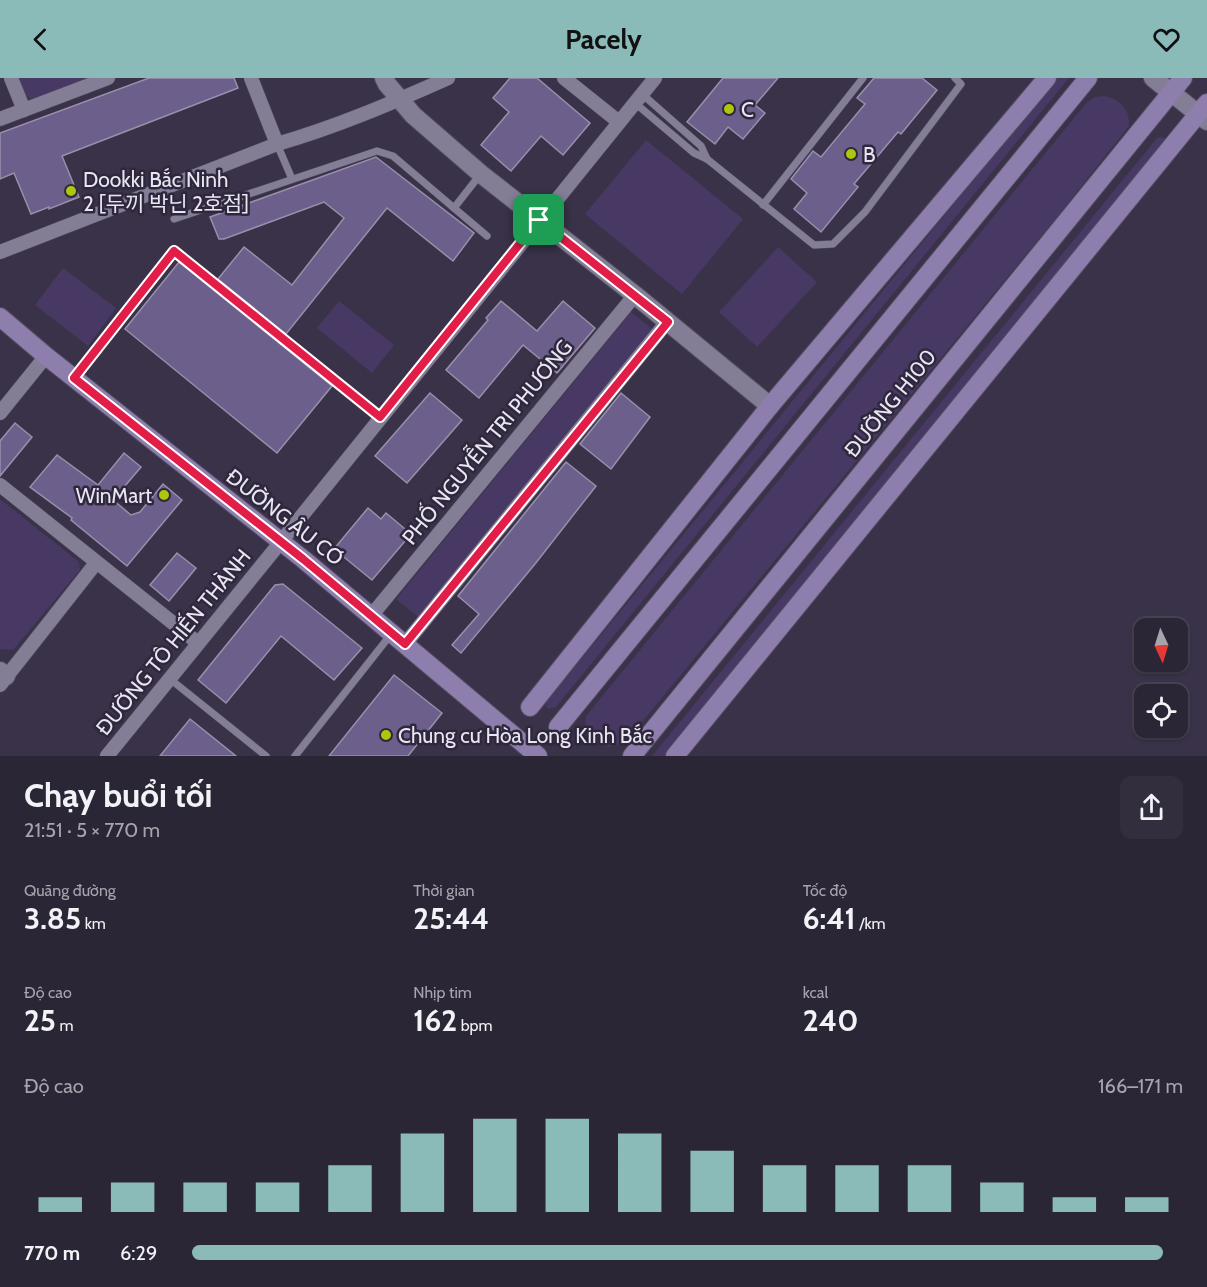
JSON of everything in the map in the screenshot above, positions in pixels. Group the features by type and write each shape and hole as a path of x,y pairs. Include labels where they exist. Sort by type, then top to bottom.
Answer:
{"main road":[{"path":"530,707 770,406 1047,78"},
{"path":"558,727 1088,78"},
{"name":"ĐƯỜNG H100","path":"632,756 1183,78"},
{"path":"675,756 1204,113"},
{"name":"ĐƯỜNG ÂU CƠ","path":"0,317 281,542 538,756"}],"street":[{"path":"11,78 24,110"},
{"path":"0,119 108,78"},
{"path":"251,78 277,144"},
{"path":"384,78 413,115 481,174 770,406"},
{"path":"0,252 277,144 302,137 448,78"},
{"path":"564,78 619,122"},
{"name":"ĐƯỜNG TÔ HIẾN THÀNH","path":"107,756 655,78"},
{"path":"1153,78 1171,93 1204,113"},
{"name":"PHỐ NGUYỄN TRI PHƯƠNG","path":"371,616 635,296"},
{"path":"398,639 668,322"},
{"path":"0,413 46,356"},
{"path":"0,485 198,643"},
{"path":"2,677 96,563"}],"lane":[{"path":"763,205 863,78"},
{"path":"638,99 694,153 707,159 814,245 833,244 865,212 964,81 955,78"},
{"path":"638,99 701,146 707,159"},
{"path":"277,144 292,179"},
{"path":"174,219 377,151 393,156 487,236"},
{"path":"454,208 481,174"},
{"path":"74,378 174,251 380,417"},
{"path":"295,756 398,639"},
{"path":"170,679 267,756"}],"shaded area":[{"path":"18,78 90,78 31,99 23,94"},
{"path":"1057,78 1069,78 556,707 549,709 546,707 547,701"},
{"path":"1104,96 1123,106 1128,115 1129,126 625,743 608,747 593,743 585,733 586,716 1087,102 1095,97"},
{"path":"1157,138 1165,138 1165,144 666,756 652,756"},
{"path":"646,140 743,219 682,294 585,214"},
{"path":"778,247 817,282 757,347 719,312"},
{"path":"63,268 116,308 88,346 35,305"},
{"path":"339,301 394,345 372,373 317,328"},
{"path":"631,312 654,330 418,617 396,599"},
{"path":"0,499 79,562 80,570 13,650 0,649"}],"building":[{"path":"149,78 234,78 238,88 62,156 79,197 31,214 14,173 0,179 0,133"},
{"path":"510,78 537,78 590,123 563,155 541,136 511,171 481,145 509,112 493,98"},
{"name":"C","path":"723,78 778,78 755,105 765,113 743,139 728,127 715,144 687,122"},
{"name":"B","path":"874,78 922,78 937,90 901,134 898,132 854,184 858,187 821,232 794,209 807,193 791,179 813,151 821,157 865,104 857,98"},
{"path":"376,157 474,233 453,261 387,208 286,334 218,279 244,247 292,285 344,218 324,202 219,239 210,217"},
{"path":"179,262 332,386 277,453 125,329"},
{"path":"501,301 537,331 563,301 595,328 557,373 523,345 479,398 446,370"},
{"path":"430,393 462,420 407,483 375,456"},
{"path":"621,393 650,417 611,469 580,444"},
{"path":"15,423 32,437 0,476 0,441"},
{"path":"124,453 141,467 113,500 131,515 140,512 163,484 182,500 127,566 71,520 72,518 30,487 57,455 98,485"},
{"path":"566,462 596,486 461,653 452,645 479,614 458,596"},
{"path":"368,508 381,519 386,513 411,534 372,580 334,549"},
{"path":"177,553 196,568 169,601 150,585"},
{"path":"283,584 362,648 334,680 281,636 226,703 198,680 275,585"},
{"name":"Chung cư Hòa Long Kinh Bắc","path":"394,675 442,713 408,756 329,756"},
{"path":"190,719 236,756 160,756"}],"place":[{"name":"C","path":"729,109"},
{"name":"B","path":"851,154"},
{"name":"Dookki Bắc Ninh 2 [두끼 박닌 2호점]","path":"71,191"},
{"name":"WinMart","path":"164,495"},
{"name":"Chung cư Hòa Long Kinh Bắc","path":"386,735"}],"route":[{"path":"539,220 668,322 405,644 303,559 74,378 174,251 380,417 539,220"}]}
